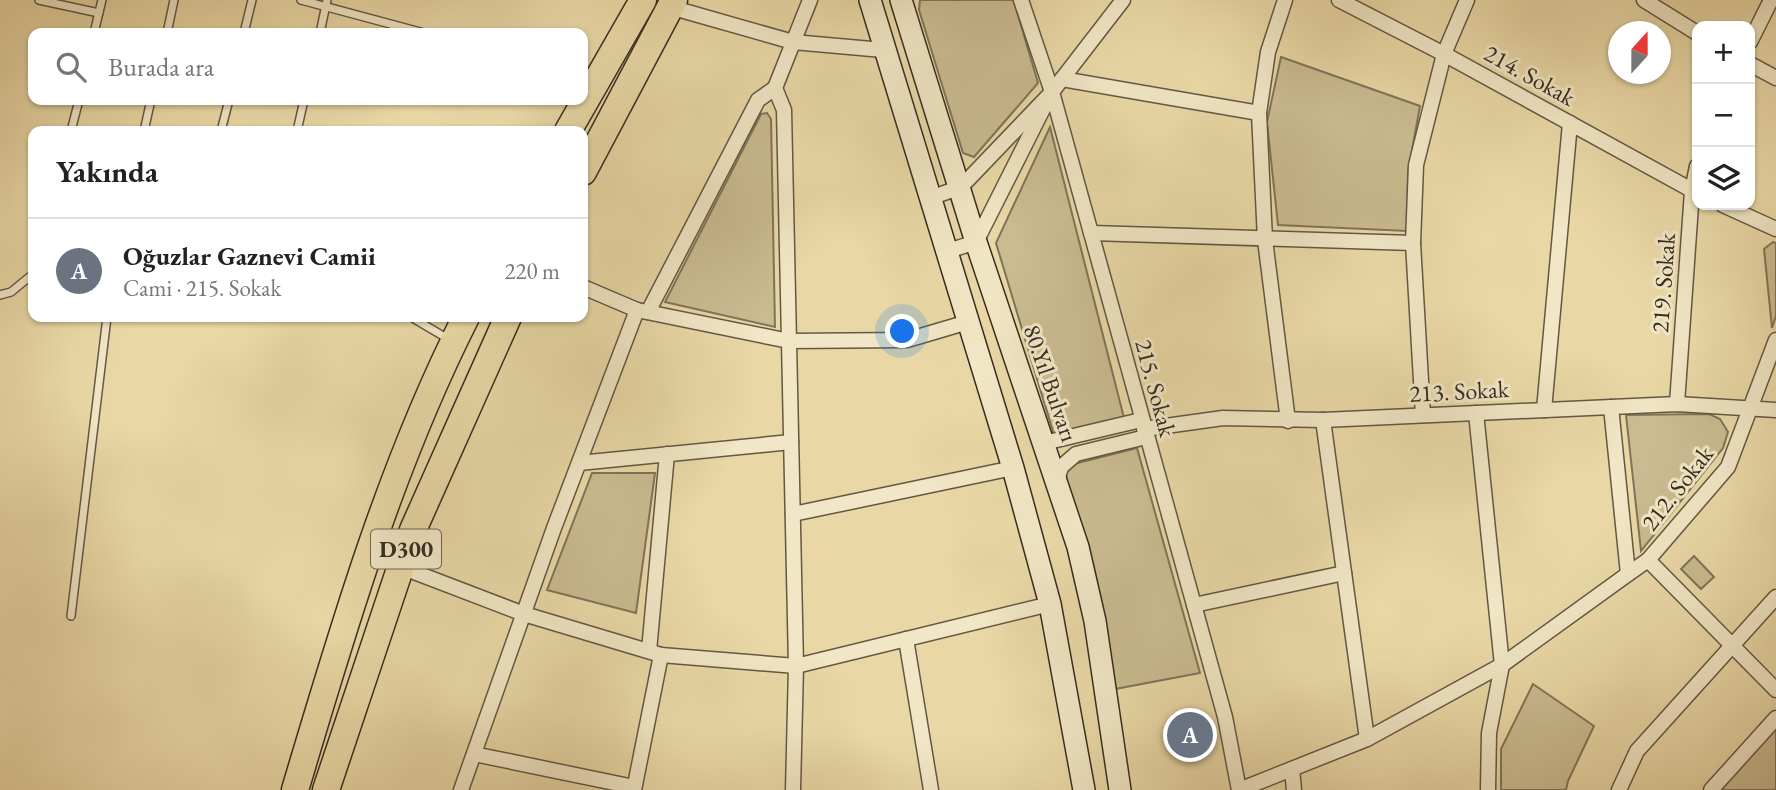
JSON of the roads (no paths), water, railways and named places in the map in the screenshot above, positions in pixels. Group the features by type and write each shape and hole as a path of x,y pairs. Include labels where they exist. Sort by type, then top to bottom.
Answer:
{"highway":[{"path":"588,96 643,0"},
{"path":"588,163 672,4"},
{"path":"571,126 583,105"},
{"name":"D300","path":"295,790 381,515 463,322"},
{"name":"D300","path":"326,790 413,530 506,322"}],"street":[{"path":"461,790 579,463 642,311 758,100 775,88 810,0"},
{"path":"870,0 883,50 1013,468 1050,604 1084,790"},
{"name":"80.Yıl Bulvarı","path":"901,0 976,242 1078,547 1095,621 1120,790"},
{"name":"215. Sokak","path":"1021,0 1052,92 1225,717 1239,790"},
{"path":"930,198 961,187 1052,92 1123,0"},
{"path":"1285,0 1268,52 1259,113 1265,240 1288,421"},
{"name":"214. Sokak","path":"1339,0 1444,54 1692,190"},
{"path":"1423,415 1413,243 1416,165 1444,54 1467,0"},
{"path":"1644,0 1692,30"},
{"path":"1755,32 1771,0"},
{"path":"672,4 793,42 883,50"},
{"path":"1755,67 1776,78"},
{"path":"1062,79 1259,113"},
{"path":"775,88 784,110 796,666 793,790"},
{"path":"945,252 976,242 1052,92"},
{"path":"1544,410 1570,124"},
{"name":"219. Sokak","path":"1677,404 1693,210"},
{"path":"1734,210 1776,229"},
{"path":"1091,233 1413,243"},
{"path":"588,289 642,311 789,341 907,340 968,322"},
{"name":"212. Sokak","path":"1239,790 1367,740 1502,665 1648,560 1728,467 1776,340"},
{"name":"213. Sokak","path":"1044,443 1223,418 1323,420 1677,404 1776,410"},
{"path":"1611,407 1628,574"},
{"path":"1476,413 1502,665 1489,733 1488,790"},
{"path":"1323,420 1367,740"},
{"name":"213. Sokak","path":"1057,484 1061,467 1076,454 1144,429"},
{"path":"579,463 791,442"},
{"path":"474,754 634,789 655,653 667,454"},
{"path":"793,514 1013,468"},
{"path":"1648,560 1776,690"},
{"path":"401,567 524,614 655,653 796,666 1050,604"},
{"path":"1194,605 1344,573"},
{"path":"1619,790 1637,751 1776,597"},
{"path":"906,639 931,790"},
{"path":"1711,790 1776,718"},
{"path":"1292,769 1294,790"}],"lane":[{"path":"39,0 99,13"},
{"path":"95,28 102,0"},
{"path":"168,28 174,0"},
{"path":"245,28 252,0"},
{"path":"301,0 326,3 408,28"},
{"path":"321,28 326,3"},
{"path":"72,126 78,105"},
{"path":"145,126 150,105"},
{"path":"222,126 228,105"},
{"path":"298,126 303,105"},
{"path":"0,295 11,292 28,278"},
{"path":"71,616 106,322"},
{"path":"419,322 453,342"}],"place":[{"name":"Oğuzlar Gaznevi Camii","path":"1190,735"}]}
